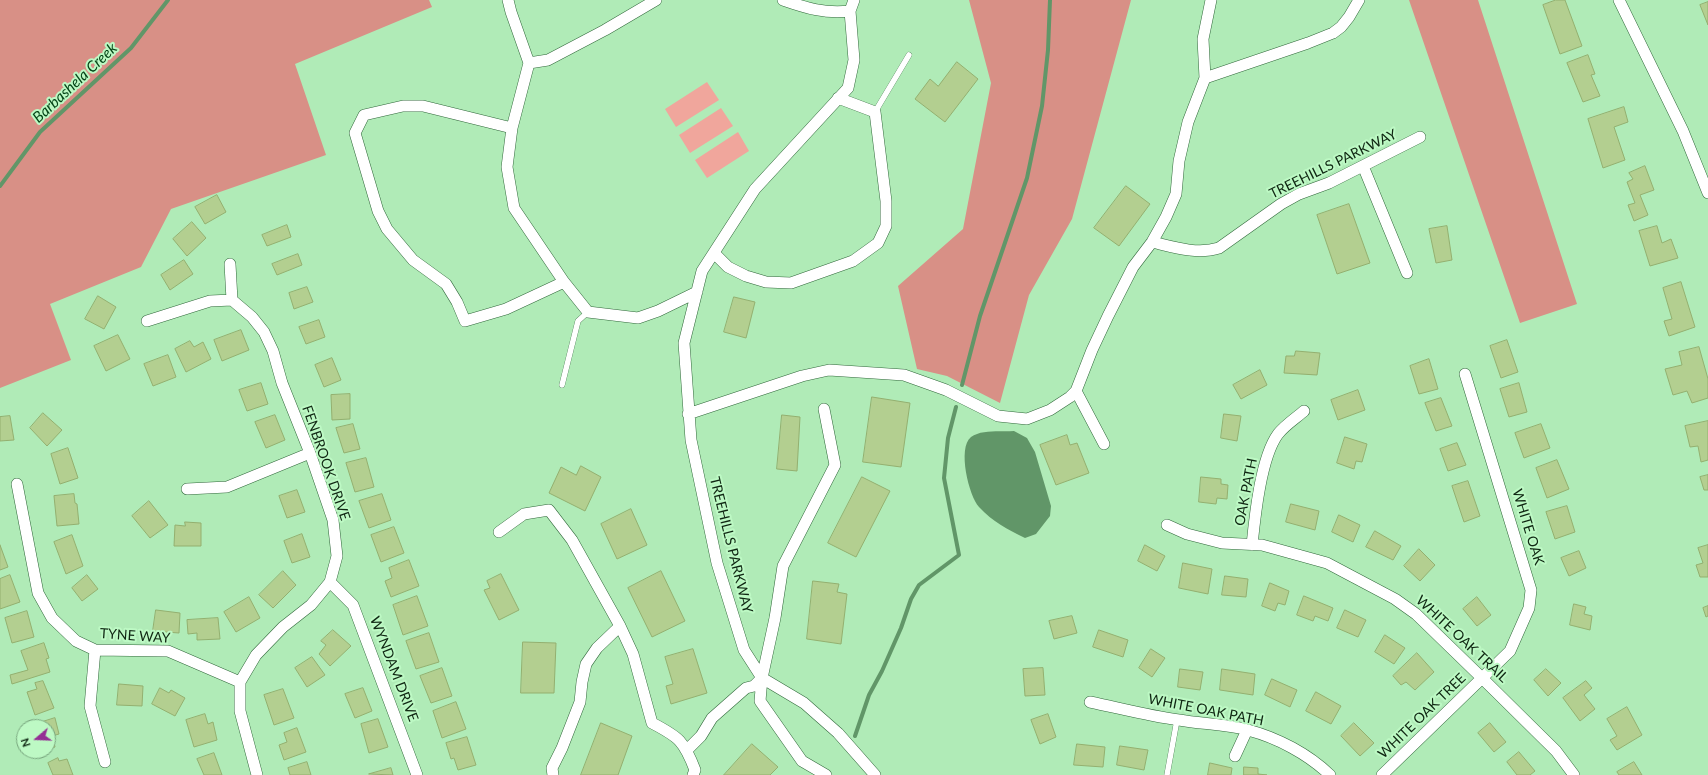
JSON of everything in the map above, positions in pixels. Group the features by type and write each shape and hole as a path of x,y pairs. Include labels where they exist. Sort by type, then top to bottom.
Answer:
{"street":[{"path":"508,0 529,63 512,128 507,168 514,208 564,282 588,312 638,318 658,311 697,292"},
{"path":"529,63 548,60 605,30 656,0"},
{"path":"783,0 808,8 834,13 850,11"},
{"name":"TREEHILLS PARKWAY","path":"854,0 850,11 854,60 848,88 755,189 702,271 684,343 691,440 719,570 744,650 762,678 804,703 838,734 875,775"},
{"path":"688,414 802,376 829,370 904,375 946,390 998,416 1027,419 1050,410 1070,397 1076,391 1092,350 1115,302 1133,268 1152,242 1166,217 1176,194 1179,160 1188,122 1205,78 1203,39 1211,0"},
{"path":"1205,78 1333,33 1341,27 1349,17 1359,0"},
{"path":"1619,0 1683,131 1708,194"},
{"path":"714,253 728,267 746,276 766,282 791,283 853,261 878,243 886,226 886,201 875,112 838,98"},
{"path":"512,128 423,106 403,106 364,115 355,133 378,211 387,229 413,260 446,284 457,302 465,322 506,309 564,282"},
{"name":"TREEHILLS PARKWAY","path":"1152,242 1196,251 1208,252 1219,248 1281,204 1299,194 1329,183 1420,137"},
{"path":"1363,166 1407,272"},
{"path":"147,321 210,301 232,300 230,264"},
{"name":"FENBROOK DRIVE","path":"232,300 252,317 264,332 273,351 282,383 310,453 333,520 336,556 330,582 311,605 283,627 256,656 240,682"},
{"name":"WHITE OAK","path":"1466,374 1531,590 1530,608 1510,651 1482,678"},
{"path":"1076,391 1104,444"},
{"name":"TREEHILLS PARKWAY","path":"824,409 835,465 783,566 775,618 762,678 760,701 802,761 826,775"},
{"name":"OAK PATH","path":"1252,545 1265,462 1278,433 1304,411"},
{"path":"187,489 228,487 310,453"},
{"name":"TYNE WAY","path":"17,484 38,592 52,618 76,641 95,650 168,651 240,682"},
{"path":"499,532 524,514 549,510 572,540 634,654 652,723 673,735 687,750 695,770 693,775"},
{"name":"WHITE OAK TRAIL","path":"1166,525 1187,534 1222,543 1262,545 1332,565 1395,599 1416,614 1482,678 1556,751 1574,775"},
{"name":"WYNDAM DRIVE","path":"330,582 353,605 417,775"},
{"path":"553,775 552,768 562,748 580,702 586,664 597,648 620,626"},
{"path":"95,650 90,706 105,762"},
{"path":"687,750 701,736 712,718 746,688 754,686 762,678"},
{"name":"WHITE OAK TREE","path":"1382,775 1482,678"},
{"path":"240,682 240,711 257,775"},
{"name":"WHITE OAK PATH","path":"1090,702 1177,720 1247,730 1267,736 1316,761 1330,775"},
{"path":"1235,756 1247,730"}],"lane":[{"path":"875,112 909,55"},
{"path":"562,385 578,321 588,312"},
{"path":"1167,775 1177,720"}],"shaded area":[{"path":"0,0 429,0 432,7 295,64 326,155 171,209 141,267 50,304 71,360 0,388"},
{"path":"969,0 1131,0 1072,219 1029,295 1000,403 947,376 917,369 898,286 963,229 991,83"},
{"path":"1409,0 1478,0 1577,304 1520,323"},
{"path":"707,82 719,100 676,127 665,109"},
{"path":"721,108 733,126 690,153 679,135"},
{"path":"738,132 749,151 707,178 695,160"},
{"path":"992,431 1014,431 1027,438 1035,452 1051,506 1050,516 1036,534 1025,538 995,521 979,507 968,483 966,472 965,451 967,443 971,437 975,434"}],"building":[{"path":"1556,0 1565,0 1582,46 1560,54 1543,5"},
{"path":"1708,2 1708,25 1700,5"},
{"path":"1588,55 1595,74 1591,75 1600,96 1583,102 1567,63"},
{"path":"957,62 978,79 945,122 915,99 930,79 938,86"},
{"path":"1624,107 1628,122 1614,127 1625,160 1603,168 1588,119"},
{"path":"1645,166 1654,190 1640,195 1648,215 1634,221 1628,205 1635,203 1627,182 1633,179 1629,173"},
{"path":"1126,186 1150,204 1119,246 1094,228"},
{"path":"217,195 226,212 205,224 195,207"},
{"path":"1349,204 1370,263 1337,274 1317,215"},
{"path":"192,222 206,238 187,256 173,239"},
{"path":"287,225 291,237 267,246 262,235"},
{"path":"1447,226 1452,260 1436,263 1429,229"},
{"path":"1657,226 1662,243 1671,239 1678,258 1650,266 1639,231"},
{"path":"298,254 302,265 277,275 272,264"},
{"path":"184,260 193,274 170,290 161,275"},
{"path":"1681,282 1695,327 1669,336 1664,321 1672,319 1663,288"},
{"path":"307,287 313,302 294,309 289,293"},
{"path":"98,296 116,307 104,329 85,319"},
{"path":"734,297 755,302 746,338 724,332"},
{"path":"319,320 325,337 306,344 299,327"},
{"path":"241,330 249,350 222,361 214,340"},
{"path":"118,335 130,359 106,371 94,346"},
{"path":"1507,340 1518,372 1501,378 1490,346"},
{"path":"190,341 194,347 203,342 211,359 186,372 175,349"},
{"path":"1699,347 1708,379 1708,398 1692,403 1687,391 1673,395 1665,369 1682,365 1679,352"},
{"path":"1296,351 1320,353 1317,375 1284,373 1286,356 1294,356"},
{"path":"168,355 176,377 153,386 144,364"},
{"path":"332,358 341,380 324,387 315,365"},
{"path":"1429,359 1438,389 1419,394 1410,366"},
{"path":"1260,370 1267,385 1241,399 1233,385"},
{"path":"261,383 268,404 247,411 239,390"},
{"path":"1519,383 1527,412 1509,417 1500,389"},
{"path":"1358,390 1365,410 1338,420 1331,400"},
{"path":"350,394 350,419 332,420 331,395"},
{"path":"872,397 910,403 901,467 863,462"},
{"path":"1441,398 1452,426 1436,431 1425,403"},
{"path":"43,413 62,430 47,446 30,428"},
{"path":"1224,414 1241,416 1237,441 1221,438"},
{"path":"275,415 285,440 266,448 255,422"},
{"path":"782,415 800,417 797,471 777,469"},
{"path":"10,416 14,440 0,441 0,417"},
{"path":"1708,421 1708,460 1701,462 1698,446 1690,447 1685,426"},
{"path":"353,424 360,449 344,453 336,428"},
{"path":"1541,424 1550,448 1524,458 1515,433"},
{"path":"1067,435 1070,445 1077,443 1089,473 1056,485 1040,445"},
{"path":"1345,437 1367,444 1362,462 1356,461 1354,469 1337,463"},
{"path":"1457,443 1466,465 1448,471 1440,449"},
{"path":"68,448 78,478 60,484 51,454"},
{"path":"366,458 374,487 355,492 346,463"},
{"path":"1557,460 1569,489 1547,498 1536,468"},
{"path":"581,466 601,477 585,511 549,493 561,467 576,475"},
{"path":"1708,475 1708,490 1704,490 1700,477"},
{"path":"862,477 890,491 856,557 828,543"},
{"path":"1201,477 1221,479 1221,484 1228,485 1227,499 1217,498 1216,504 1199,502"},
{"path":"1468,481 1480,516 1464,522 1452,486"},
{"path":"297,490 305,512 287,518 279,496"},
{"path":"74,494 75,503 77,504 79,524 57,526 54,496"},
{"path":"382,494 391,520 369,528 359,501"},
{"path":"149,501 168,525 150,538 132,516"},
{"path":"1291,504 1319,511 1315,530 1286,522"},
{"path":"1567,506 1575,532 1555,539 1546,512"},
{"path":"631,509 647,545 617,559 601,524"},
{"path":"1339,515 1360,525 1353,542 1332,532"},
{"path":"185,522 201,523 201,546 174,546 175,525 185,526"},
{"path":"394,527 404,553 381,562 371,535"},
{"path":"1375,531 1401,546 1393,560 1366,547"},
{"path":"302,534 310,557 292,563 284,541"},
{"path":"72,535 83,566 66,574 54,542"},
{"path":"0,545 8,567 0,570"},
{"path":"1145,545 1165,556 1157,571 1138,561"},
{"path":"1708,545 1708,577 1700,577 1696,565 1703,563 1698,548"},
{"path":"1419,549 1435,565 1420,581 1404,566"},
{"path":"1579,551 1586,568 1569,576 1561,558"},
{"path":"409,560 419,586 391,597 385,581 392,578 389,568"},
{"path":"1183,563 1212,569 1208,594 1179,588"},
{"path":"283,571 296,585 273,608 259,595"},
{"path":"661,571 685,621 652,637 628,588"},
{"path":"501,574 519,610 499,620 484,590 490,588 487,581"},
{"path":"10,575 20,602 0,609 0,579"},
{"path":"87,575 98,589 82,601 72,588"},
{"path":"1225,576 1248,579 1246,597 1222,595"},
{"path":"813,581 839,584 837,592 847,594 841,644 807,639"},
{"path":"1270,583 1289,591 1285,605 1278,603 1275,611 1262,606"},
{"path":"417,596 428,626 403,635 393,605"},
{"path":"1304,596 1333,608 1328,621 1315,616 1313,621 1297,615"},
{"path":"249,597 260,618 236,632 224,612"},
{"path":"1477,597 1491,615 1477,626 1463,609"},
{"path":"1574,604 1586,607 1584,614 1592,616 1590,630 1570,625"},
{"path":"1708,606 1708,616 1706,617 1703,608"},
{"path":"156,610 180,613 179,633 153,631"},
{"path":"1345,610 1366,620 1358,637 1337,628"},
{"path":"27,611 34,637 12,643 5,618"},
{"path":"1072,616 1077,633 1054,639 1049,621"},
{"path":"218,618 220,639 197,640 197,633 188,634 187,620"},
{"path":"333,630 351,646 330,666 319,654 326,645 321,641"},
{"path":"1099,630 1128,640 1123,657 1093,647"},
{"path":"429,633 439,662 416,669 406,641"},
{"path":"1385,635 1405,648 1394,664 1375,652"},
{"path":"523,642 556,643 554,693 521,693"},
{"path":"44,643 49,658 46,659 50,672 12,684 10,675 28,670 21,651"},
{"path":"693,649 707,693 671,704 666,686 673,684 665,657"},
{"path":"1151,649 1165,658 1152,677 1139,668"},
{"path":"1417,653 1434,672 1415,690 1406,682 1401,685 1393,676"},
{"path":"312,657 325,675 307,687 295,668"},
{"path":"442,668 452,696 431,703 420,676"},
{"path":"1043,668 1045,695 1025,696 1023,669"},
{"path":"1180,669 1203,672 1200,690 1178,687"},
{"path":"1222,669 1255,674 1253,695 1220,690"},
{"path":"1546,669 1561,683 1548,696 1534,680"},
{"path":"1272,679 1297,690 1290,707 1265,695"},
{"path":"43,681 54,708 35,715 27,692 37,689 35,683"},
{"path":"1586,681 1592,688 1584,695 1595,709 1580,721 1563,698"},
{"path":"119,684 143,686 142,706 117,705"},
{"path":"160,688 169,693 171,690 185,698 175,716 152,704"},
{"path":"363,688 372,711 355,718 345,694"},
{"path":"283,689 294,718 274,725 264,695"},
{"path":"1316,692 1341,706 1331,724 1306,711"},
{"path":"456,702 466,729 442,738 433,711"},
{"path":"1627,707 1642,735 1617,750 1610,740 1617,736 1607,719"},
{"path":"205,714 208,724 213,722 217,740 194,747 186,720"},
{"path":"1048,714 1056,737 1040,744 1031,720"},
{"path":"378,719 388,747 369,753 361,724"},
{"path":"56,722 59,734 56,735"},
{"path":"601,723 632,736 618,775 581,775"},
{"path":"1354,723 1374,743 1360,756 1341,736"},
{"path":"1490,723 1506,742 1494,752 1478,733"},
{"path":"297,728 306,752 284,760 279,745 287,742 284,733"},
{"path":"467,737 476,765 458,770 454,758 451,759 446,743"},
{"path":"752,744 778,767 770,775 724,775"},
{"path":"1077,744 1105,747 1103,767 1074,765"},
{"path":"1120,746 1148,750 1144,770 1117,765"},
{"path":"1519,752 1535,771 1530,775 1517,775 1507,762"},
{"path":"214,753 222,775 204,775 197,759"},
{"path":"58,758 59,761 67,759 73,775 53,775 48,763"},
{"path":"307,762 311,775 290,775 288,768"},
{"path":"1634,762 1642,775 1619,775 1617,772"},
{"path":"1210,763 1232,768 1231,775 1208,775"},
{"path":"1244,767 1258,768 1258,774 1267,775 1244,775"},
{"path":"391,768 393,775 369,774"}],"waterway":[{"name":"Barbashela Creek","path":"0,186 40,132 131,48 168,0"},
{"path":"962,385 980,316 1027,178 1042,106 1048,50 1050,0"},
{"path":"855,736 869,695 882,671 901,628 911,599 919,585 959,555 944,478 948,438 956,407"}]}
